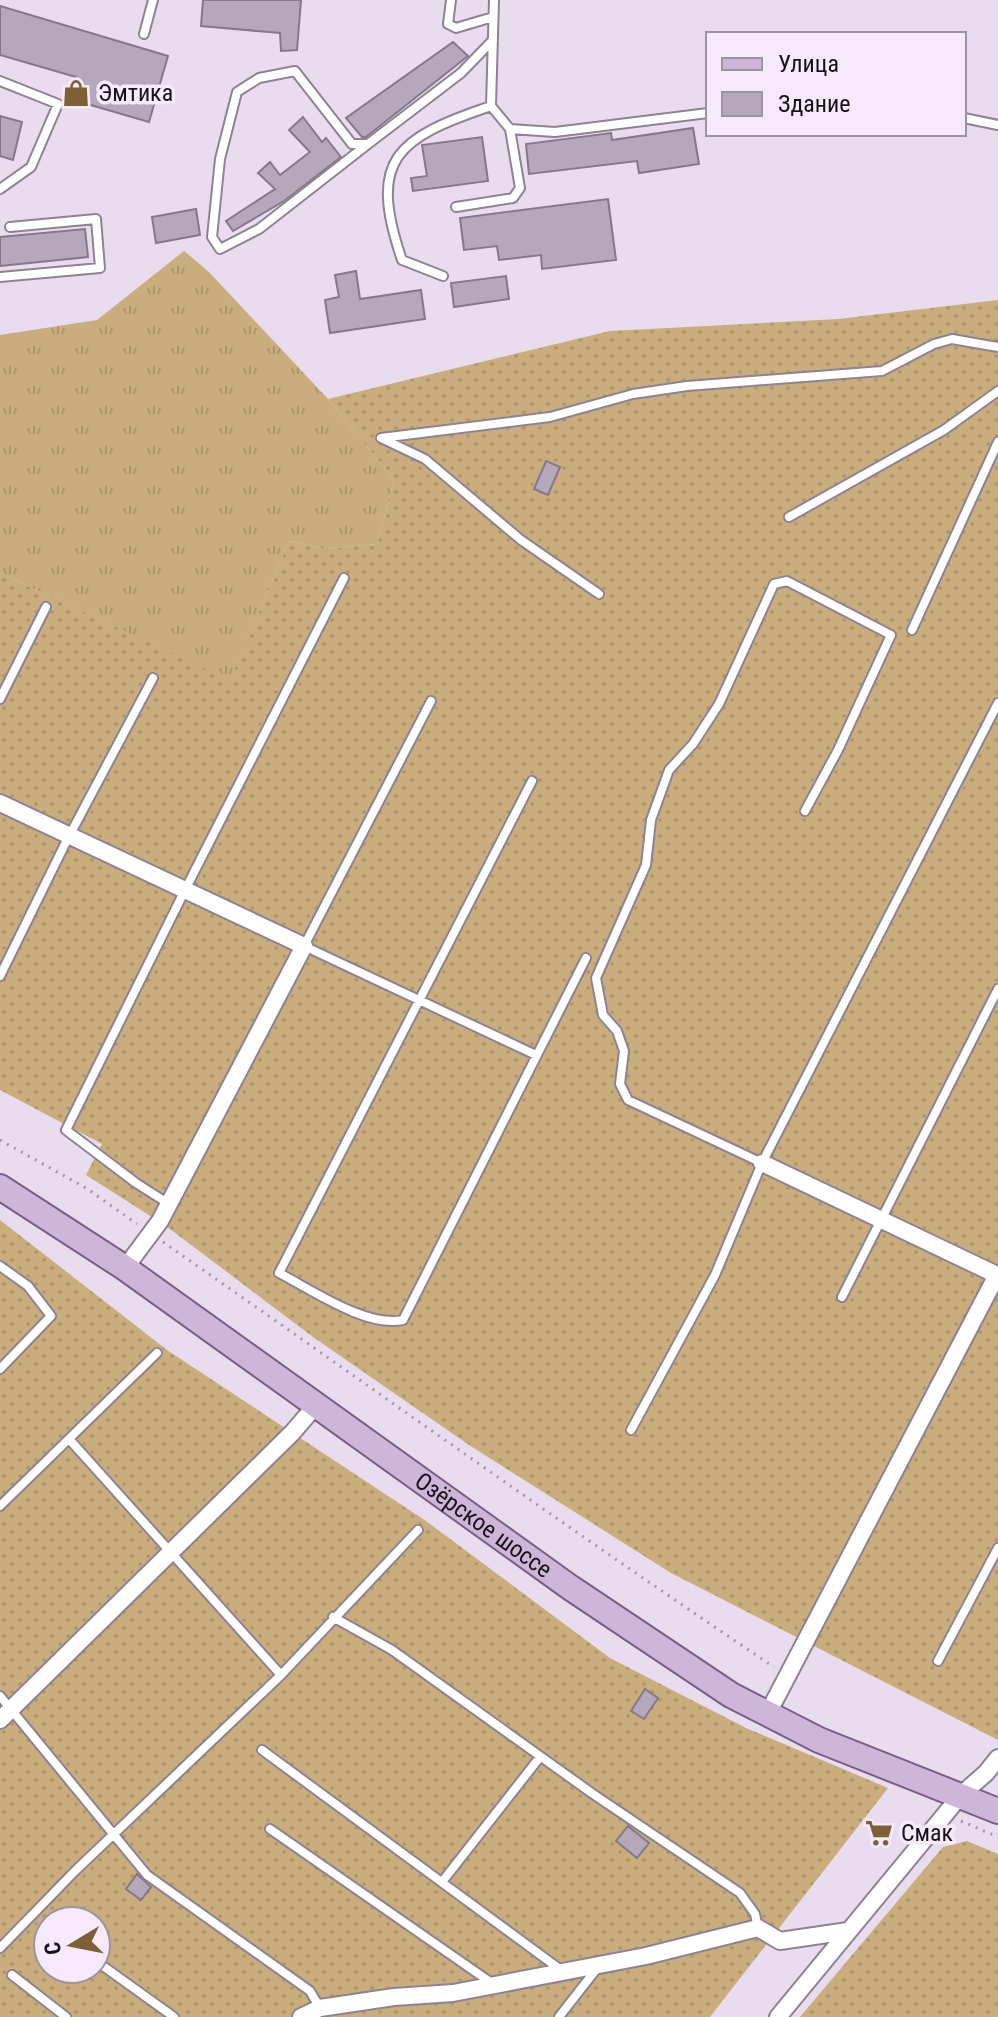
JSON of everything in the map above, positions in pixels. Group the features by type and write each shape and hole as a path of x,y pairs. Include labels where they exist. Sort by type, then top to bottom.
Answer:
{"main road":[{"name":"Озёрское шоссе","path":"0,1187 125,1268 581,1595 731,1695 819,1740 998,1811"}],"street":[{"path":"0,803 304,946 169,1204 125,1268"},
{"path":"762,1163 998,1275 768,1713"},
{"path":"6,1715 292,1433 317,1404"},
{"path":"778,2017 961,1795 998,1758"},
{"path":"301,2017 320,2008 394,1997 453,1993 646,1956 758,1928 780,1941 848,1931"}],"lane":[{"path":"144,34 153,0"},
{"path":"451,0 448,24 456,28 493,17"},
{"path":"456,207 513,198 520,188 510,129 491,106 494,0"},
{"path":"368,144 352,144 295,71 259,78 237,92 229,116 212,237 220,249 259,229 461,73 493,40"},
{"path":"0,81 58,104 31,167 0,189"},
{"path":"443,276 402,260 391,228 386,198 390,169 408,144 442,123 491,106"},
{"path":"510,129 555,132 706,113"},
{"path":"966,118 998,125"},
{"path":"0,277 100,268 96,219 10,227"},
{"path":"599,594 521,540 425,459 381,438 550,417 633,394 687,386 882,371 934,344 952,339 998,347"},
{"path":"789,517 944,430 998,391"},
{"path":"912,630 998,442"},
{"path":"169,1204 66,1130 344,578"},
{"path":"762,1163 628,1100 620,1084 624,1051 617,1031 603,1015 596,978 646,865 651,820 669,770 693,744 719,704 774,584 787,581 891,635 838,750 805,811"},
{"path":"0,699 46,607"},
{"path":"0,976 153,678"},
{"path":"431,701 304,946 536,1055"},
{"path":"631,1430 715,1275 762,1163 998,703"},
{"path":"532,781 279,1273 348,1309 388,1324 403,1320 586,958"},
{"path":"842,1297 998,989"},
{"path":"0,1266 28,1286 51,1316 0,1369"},
{"path":"0,1506 157,1353"},
{"path":"69,1439 281,1675"},
{"path":"0,1948 281,1675 418,1530"},
{"path":"938,1661 998,1548"},
{"path":"333,1617 392,1650 540,1757 740,1893 755,1914 758,1928"},
{"path":"0,1696 6,1715 115,1833 147,1875 310,1991 320,2008"},
{"path":"262,1750 563,1971"},
{"path":"442,1882 540,1757"},
{"path":"270,1829 493,1984"},
{"path":"559,2017 601,1964"},
{"path":"112,1972 174,2017"},
{"path":"12,1975 66,2017"}],"path":[{"path":"0,1140 86,1188 571,1530 788,1676"},
{"path":"945,1815 998,1837"}],"green space":[{"path":"184,251 208,271 328,399 394,480 377,544 325,549 289,541 230,681 0,573 0,335 97,320"},
{"path":"998,300 998,1740 671,1573 469,1445 313,1337 166,1226 86,1175 102,1144 0,1090 0,573 230,680 289,541 325,549 377,544 394,480 328,399 610,331 838,319"},
{"path":"0,1220 167,1350 426,1521 610,1658 746,1728 888,1788 710,2017 0,2017"},
{"path":"967,1841 998,1854 998,2017 800,2017 943,1847"}],"building":[{"path":"203,0 301,0 297,50 281,51 280,33 201,26"},
{"path":"0,6 168,56 149,122 70,99 76,77 0,55"},
{"path":"453,42 468,56 366,137 362,137 346,118"},
{"path":"0,116 22,122 13,160 0,156"},
{"path":"303,117 322,142 326,138 341,157 284,201 233,231 226,221 275,189 258,173 270,162 280,175 310,152 289,130"},
{"path":"693,128 699,164 639,173 637,161 529,174 526,144 611,133 612,140"},
{"path":"482,137 488,181 413,191 411,178 427,176 422,145"},
{"path":"608,199 616,260 542,269 541,255 499,260 497,246 464,250 460,218"},
{"path":"196,209 200,235 156,243 152,217"},
{"path":"85,229 88,257 0,266 0,237"},
{"path":"356,271 360,299 421,290 425,319 330,333 325,300 339,297 335,275"},
{"path":"506,276 509,299 454,307 451,283"},
{"path":"546,461 560,467 548,495 534,489"},
{"path":"645,1689 658,1698 644,1719 631,1711"},
{"path":"628,1826 649,1843 637,1858 616,1841"},
{"path":"137,1874 151,1887 141,1900 126,1889"}],"place":[{"name":"Эмтика","path":"76,93"},
{"name":"Смак","path":"879,1833"}]}
